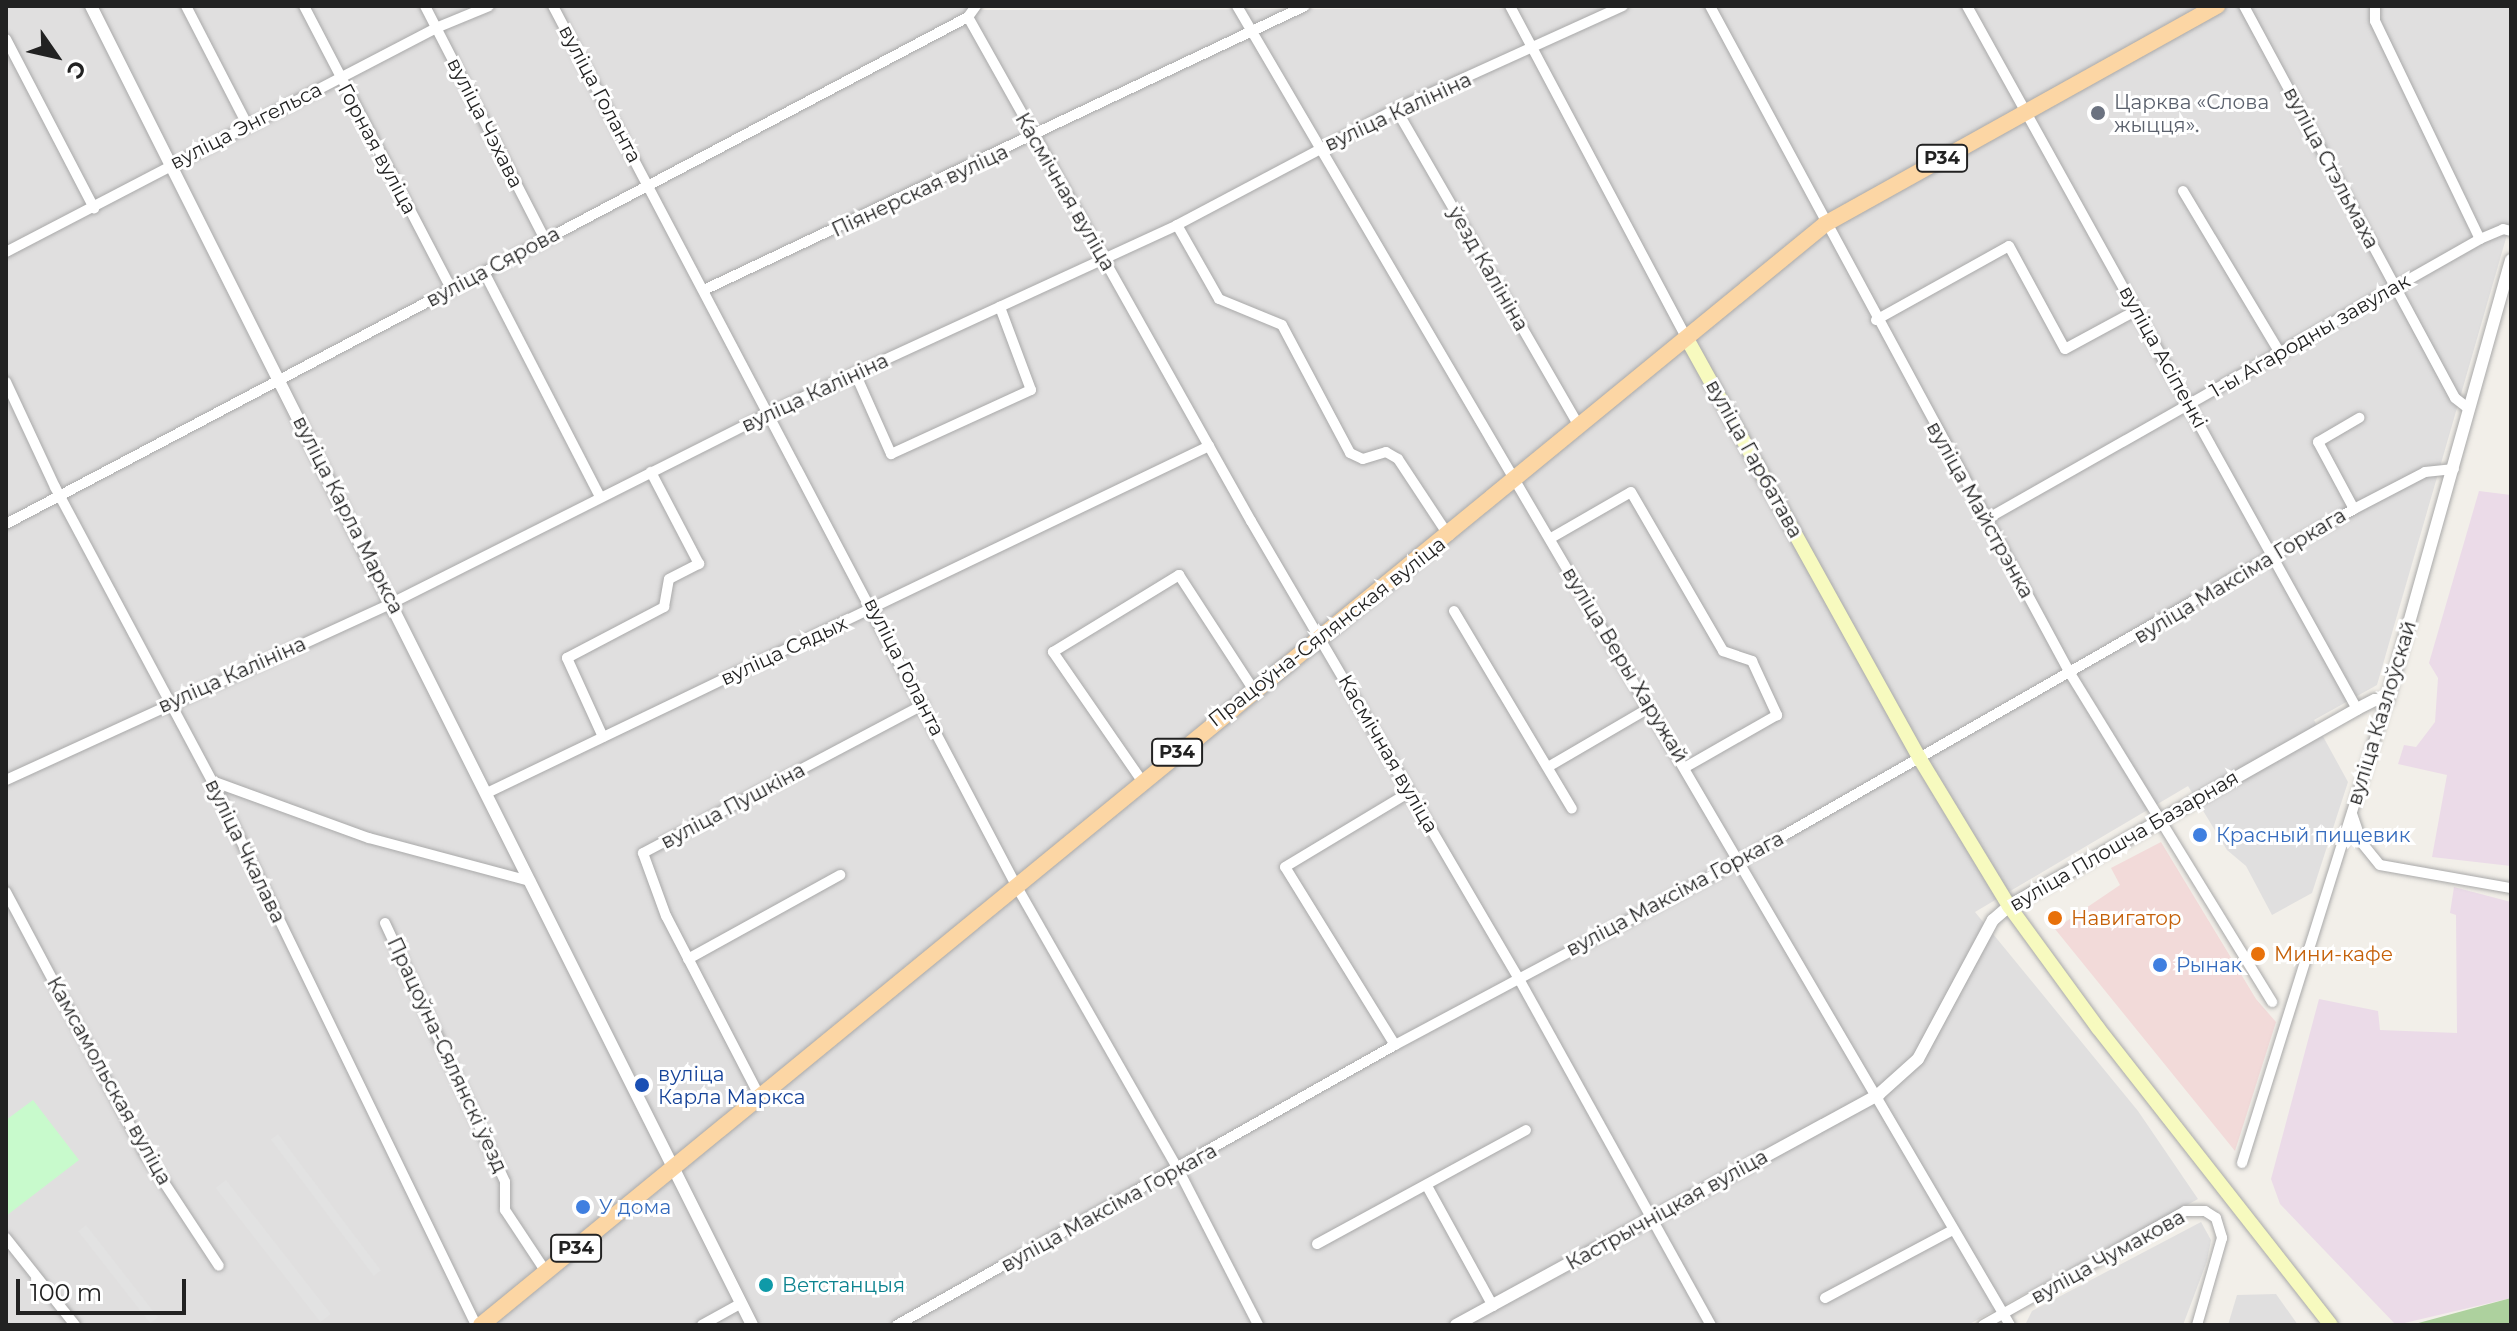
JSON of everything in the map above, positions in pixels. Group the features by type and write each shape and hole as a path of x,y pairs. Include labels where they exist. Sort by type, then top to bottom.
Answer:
{"main road":[{"name":"Працоўна-Сялянская вуліца","path":"479,1325 762,1099 1253,689 1517,482 1686,337 1825,224 2217,6"},
{"name":"вуліца Гарбатава","path":"1686,337 1920,759 2009,906 2098,1028 2331,1325"}],"street":[{"name":"вуліца Карла Маркса","path":"91,6 489,792 671,1170 752,1325"},
{"path":"186,6 248,126"},
{"name":"Горная вуліца","path":"304,6 452,290"},
{"name":"вуліца Чэхава","path":"425,6 545,239"},
{"name":"вуліца Энгельса","path":"6,252 436,28 489,6"},
{"name":"вуліца Голанта","path":"553,6 706,289 1017,887 1179,1171 1258,1325"},
{"name":"вуліца Сярова","path":"6,524 61,498 278,377 452,290 646,183 968,17 976,6"},
{"name":"вуліца Веры Харужай","path":"1237,6 1318,150 1879,1094 1953,1230 2010,1325"},
{"name":"Піянерская вуліца","path":"706,289 1033,139 1305,6"},
{"name":"вуліца Гарбатава","path":"1510,6 1686,337"},
{"name":"вуліца Калініна","path":"6,780 392,603 599,495 1102,257 1177,225 1396,109 1533,50 1623,6"},
{"name":"вуліца Майстрэнка","path":"1710,6 1876,320 2071,675 2157,820 2272,1002"},
{"name":"вуліца Асіпенкі","path":"1967,6 2276,557 2357,709"},
{"name":"вуліца Стэльмаха","path":"2244,6 2455,398 2469,409"},
{"path":"2375,6 2375,21 2480,239"},
{"name":"Касмічная вуліца","path":"968,17 1033,139 1408,793 1519,979 1711,1325"},
{"path":"6,39 94,208"},
{"name":"ўезд Калініна","path":"1396,109 1580,428"},
{"path":"2183,191 2281,355"},
{"path":"1177,225 1219,299 1282,325 1350,453 1363,459 1386,452 1398,459 1449,536"},
{"name":"1-ы Агародны завулак","path":"1985,520 2281,355 2480,239 2511,231"},
{"path":"1876,320 2009,246 2065,349 2137,310"},
{"name":"вуліца Казлоўскай","path":"2242,1163 2387,701 2511,260"},
{"path":"484,272 599,495"},
{"path":"855,373 891,454 1031,390 1000,307"},
{"name":"вуліца Чкалава","path":"6,382 61,498 212,781 479,1325"},
{"path":"2354,509 2318,442 2359,418"},
{"name":"вуліца Сядых","path":"489,792 1209,446"},
{"name":"вуліца Максіма Горкага","path":"897,1325 1179,1171 1395,1045 1739,861 2071,675 2354,509 2425,472 2454,469"},
{"path":"603,737 567,658 664,607 669,579 699,564 651,472"},
{"path":"1551,538 1631,492 1723,651 1752,661 1777,715 1686,767"},
{"path":"1142,781 1053,652 1179,575 1253,689"},
{"path":"1454,611 1572,809"},
{"path":"2357,709 2375,700 2387,701"},
{"name":"вуліца Пушкіна","path":"762,1099 688,959 643,853 923,705"},
{"path":"1548,767 1649,708"},
{"name":"вуліца Плошча Базарная","path":"1879,1094 1918,1059 1993,920 2009,906 2357,709"},
{"path":"212,781 369,838 530,881"},
{"path":"1395,1045 1285,867 1408,793"},
{"path":"2352,812 2362,843 2380,865 2511,888"},
{"path":"688,959 840,875"},
{"name":"Камсамольская вуліца","path":"6,892 144,1152 219,1266"},
{"name":"Працоўна-Сялянскі ўезд","path":"385,923 505,1182 505,1210 546,1272"},
{"name":"Кастрычніцкая вуліца","path":"1456,1325 1879,1094"},
{"path":"1317,1244 1526,1130"},
{"path":"1427,1186 1493,1306"},
{"name":"вуліца Чумакова","path":"1983,1325 2185,1211 2205,1211 2216,1218 2222,1238 2197,1325"},
{"path":"1825,1298 1953,1230"},
{"path":"6,1238 75,1325"},
{"path":"702,1325 740,1304"}],"shaded area":[{"path":"6,6 972,6 982,10 2511,6 2511,221 2377,685 2314,720 2348,782 2312,893 2272,915 2246,866 2227,850 2188,786 1975,912 2138,1111 2198,1199 1968,1325 6,1325"},
{"path":"2479,491 2511,495 2511,866 2432,857 2447,775 2398,764 2404,745 2416,747 2435,722 2438,678 2429,663"},
{"name":"Рынак","path":"2161,842 2256,999 2276,1022 2235,1151 2055,929 2120,885 2111,868"},
{"path":"2454,887 2511,902 2511,1298 2396,1325 2280,1204 2271,1179 2319,999 2378,1011 2380,1030 2457,1033 2456,915 2450,913"},
{"path":"278,1134 381,1271 374,1276 271,1139"},
{"path":"226,1180 331,1314 320,1322 216,1188"},
{"path":"2201,1222 2211,1240 2207,1261 2183,1325 2025,1325 2032,1311"},
{"path":"86,1225 158,1317 150,1323 78,1231"},
{"path":"2276,1294 2298,1325 2228,1325 2237,1295"}],"green space":[{"path":"33,1100 79,1160 6,1216 6,1120"},
{"path":"2511,1298 2511,1325 2411,1325"}],"place":[{"name":"Царква «Слова жыцця».","path":"2098,113"},
{"name":"Красный пищевик","path":"2200,835"},
{"name":"Навигатор","path":"2055,918"},
{"name":"Мини-кафе","path":"2258,954"},
{"name":"Рынак","path":"2160,965"},
{"name":"вуліца Карла Маркса","path":"642,1085"},
{"name":"У дома","path":"583,1207"},
{"name":"Ветстанцыя","path":"766,1285"}]}
